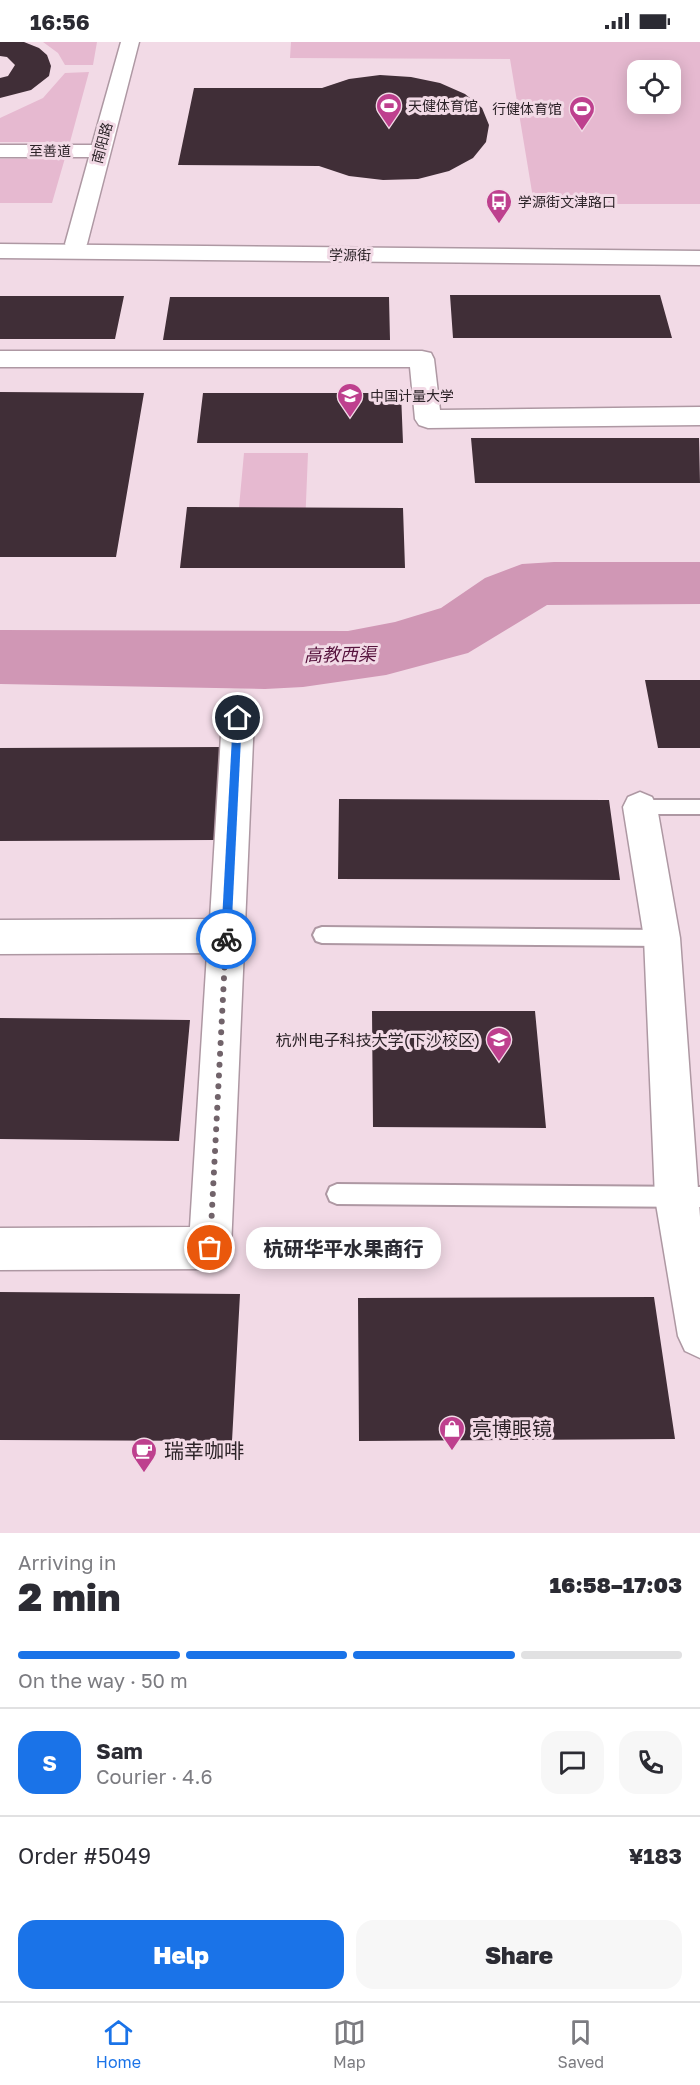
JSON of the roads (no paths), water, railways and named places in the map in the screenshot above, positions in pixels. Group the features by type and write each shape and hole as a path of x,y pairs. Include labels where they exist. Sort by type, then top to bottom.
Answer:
{"street":[{"name":"南阳路","path":"76,244 130,42"},
{"name":"至善道","path":"0,151 100,151"},
{"name":"学源街","path":"0,243 700,245"},
{"name":"学源街","path":"0,251 700,258"},
{"path":"0,359 422,359 428,419 700,416"},
{"path":"0,1249 210,1248 238,718"},
{"path":"640,807 662,938 700,1336"},
{"path":"0,937 226,936"}],"lane":[{"path":"640,807 700,807"},
{"path":"322,935 662,938"},
{"path":"337,1194 688,1197"}],"water":[{"name":"高教西渠","path":"700,562 700,604 547,605 468,653 386,675 303,687 265,689 0,684 0,630 348,631 395,622 441,608 485,578 522,564"}],"place":[{"name":"天健体育馆","path":"389,129"},
{"name":"行健体育馆","path":"582,132"},
{"name":"学源街文津路口","path":"499,225"},
{"name":"中国计量大学","path":"350,419"},
{"name":"杭州电子科技大学(下沙校区)","path":"499,1063"},
{"name":"杭研华平水果商行","path":"210,1248"},
{"name":"亮博眼镜","path":"452,1452"},
{"name":"瑞幸咖啡","path":"144,1474"}]}
